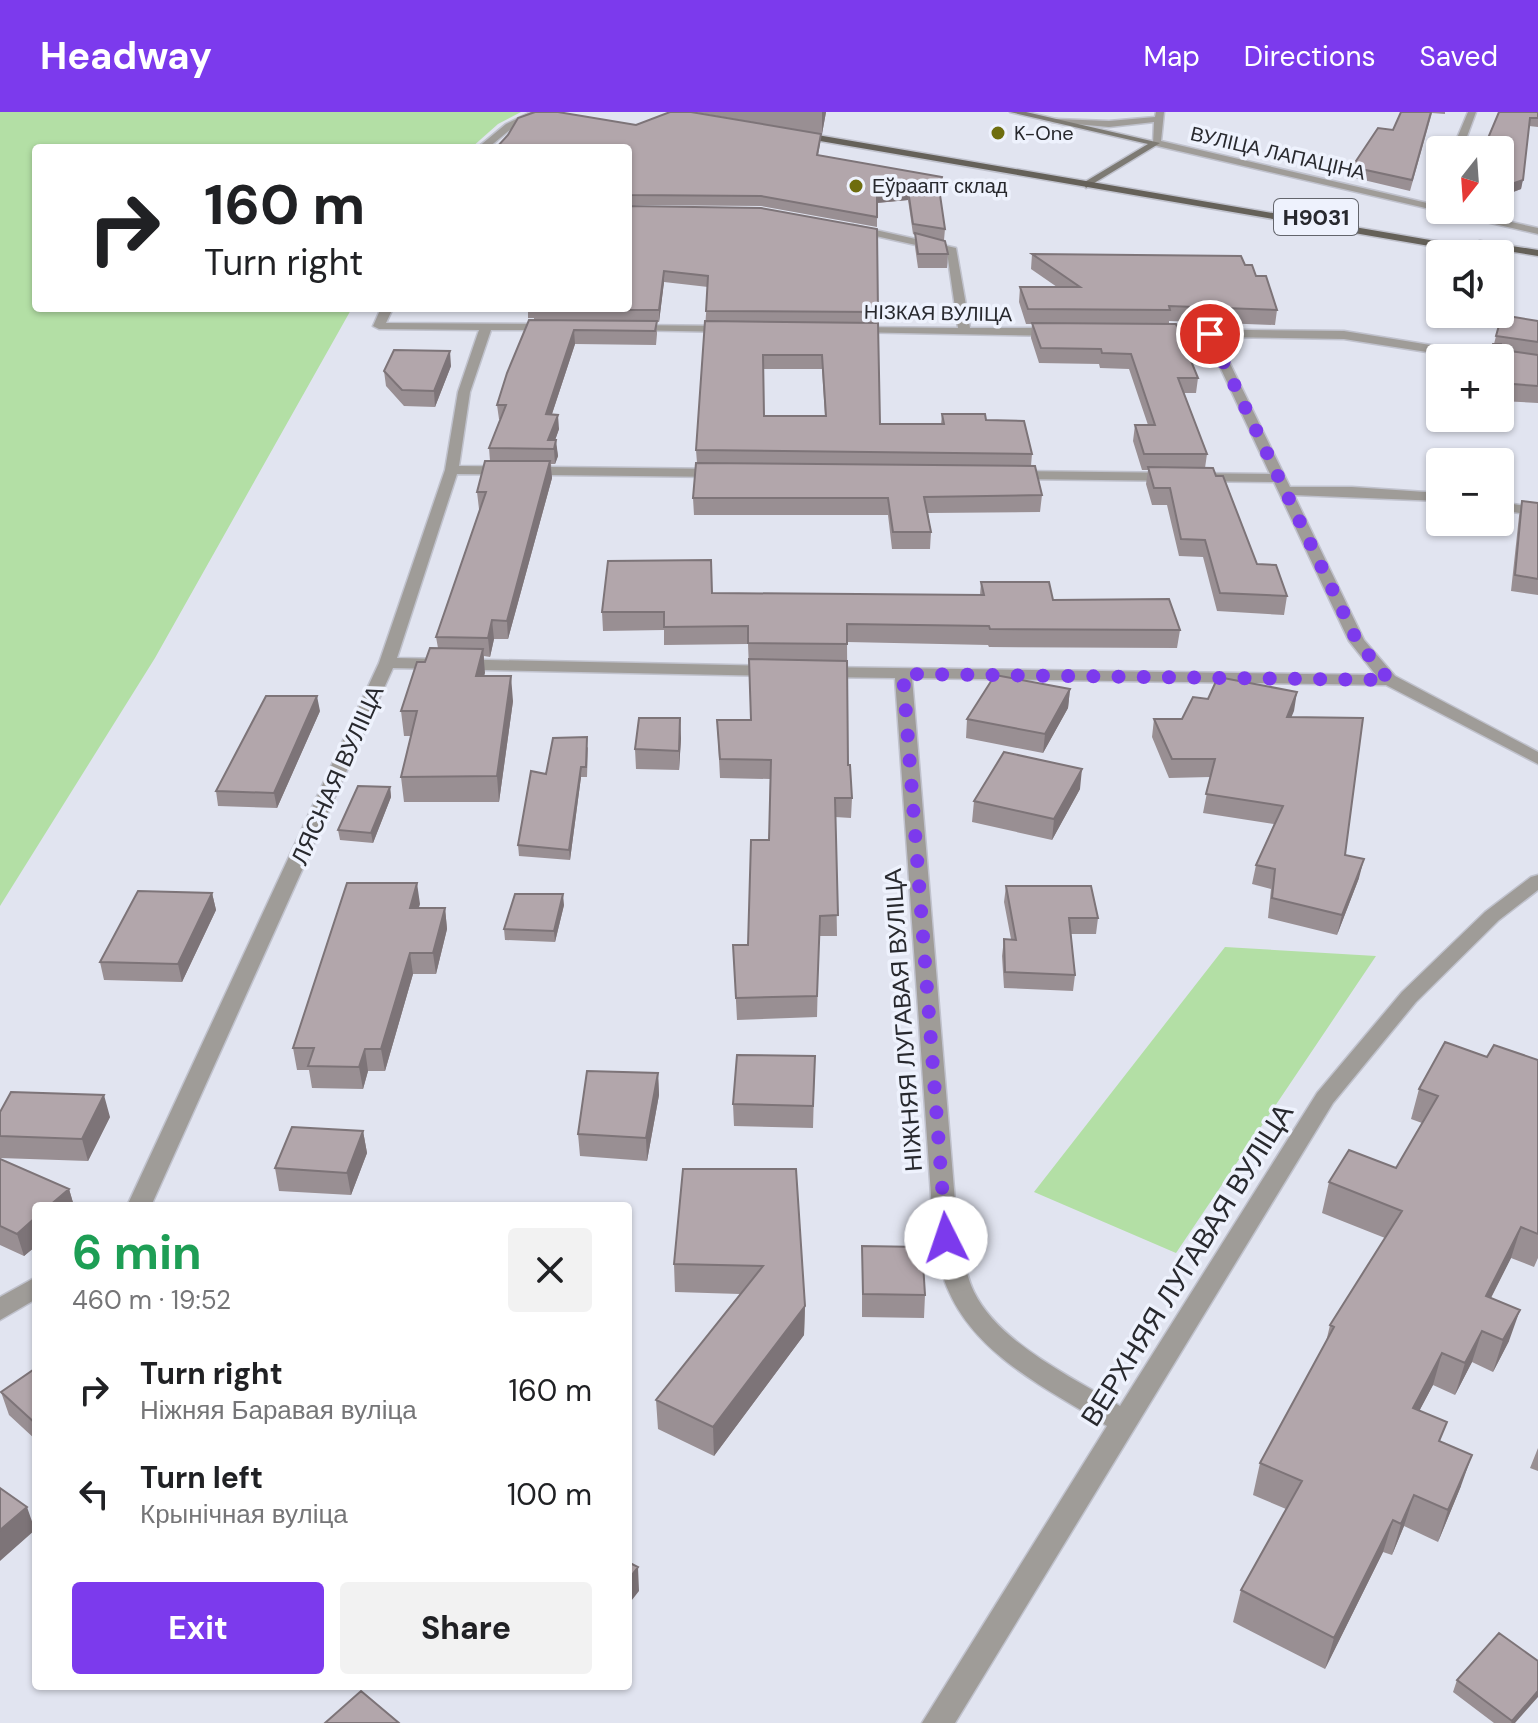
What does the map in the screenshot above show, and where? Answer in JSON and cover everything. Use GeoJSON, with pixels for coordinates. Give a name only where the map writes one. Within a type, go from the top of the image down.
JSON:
{"type":"FeatureCollection","features":[{"type":"Feature","properties":{"kind":"main road","name":"ВУЛІЦА ЛАПАЦІНА"},"geometry":{"type":"LineString","coordinates":[[1014,112],[1156,143]]}},
{"type":"Feature","properties":{"kind":"main road","name":"Н9031"},"geometry":{"type":"LineString","coordinates":[[783,132],[1538,253]]}},
{"type":"Feature","properties":{"kind":"main road"},"geometry":{"type":"LineString","coordinates":[[1090,182],[1156,143]]}},
{"type":"Feature","properties":{"kind":"main road","name":"Н9031"},"geometry":{"type":"LineString","coordinates":[[1090,182],[1426,242]]}},
{"type":"Feature","properties":{"kind":"main road"},"geometry":{"type":"LineString","coordinates":[[1514,257],[1538,261]]}},
{"type":"Feature","properties":{"kind":"street"},"geometry":{"type":"LineString","coordinates":[[487,144],[509,126],[538,112]]}},
{"type":"Feature","properties":{"kind":"street"},"geometry":{"type":"LineString","coordinates":[[1463,136],[1472,112]]}},
{"type":"Feature","properties":{"kind":"street"},"geometry":{"type":"LineString","coordinates":[[1056,122],[1109,124],[1160,115],[1156,143]]}},
{"type":"Feature","properties":{"kind":"street","name":"ВУЛІЦА ЛАПАЦІНА"},"geometry":{"type":"LineString","coordinates":[[1156,143],[1426,206]]}},
{"type":"Feature","properties":{"kind":"street","name":"ВУЛІЦА ЛАПАЦІНА"},"geometry":{"type":"LineString","coordinates":[[1506,224],[1538,231]]}},
{"type":"Feature","properties":{"kind":"street"},"geometry":{"type":"LineString","coordinates":[[841,226],[952,250],[965,332]]}},
{"type":"Feature","properties":{"kind":"street"},"geometry":{"type":"LineString","coordinates":[[385,312],[379,326],[560,327]]}},
{"type":"Feature","properties":{"kind":"street","name":"ЛЯСНАЯ ВУЛІЦА"},"geometry":{"type":"LineString","coordinates":[[141,1202],[387,663],[452,470],[464,392],[486,327]]}},
{"type":"Feature","properties":{"kind":"street"},"geometry":{"type":"LineString","coordinates":[[618,328],[742,329]]}},
{"type":"Feature","properties":{"kind":"street","name":"НІЗКАЯ ВУЛІЦА"},"geometry":{"type":"LineString","coordinates":[[838,330],[1073,333]]}},
{"type":"Feature","properties":{"kind":"street"},"geometry":{"type":"LineString","coordinates":[[1135,333],[1344,335],[1426,348]]}},
{"type":"Feature","properties":{"kind":"street"},"geometry":{"type":"LineString","coordinates":[[1210,334],[1357,641],[1389,680],[1538,759]]}},
{"type":"Feature","properties":{"kind":"street"},"geometry":{"type":"LineString","coordinates":[[452,470],[738,473]]}},
{"type":"Feature","properties":{"kind":"street"},"geometry":{"type":"LineString","coordinates":[[992,475],[1281,485],[1426,496]]}},
{"type":"Feature","properties":{"kind":"street"},"geometry":{"type":"LineString","coordinates":[[1514,508],[1538,512]]}},
{"type":"Feature","properties":{"kind":"street"},"geometry":{"type":"LineString","coordinates":[[387,663],[1389,680]]}},
{"type":"Feature","properties":{"kind":"street","name":"НІЖНЯЯ ЛУГАВАЯ ВУЛІЦА"},"geometry":{"type":"LineString","coordinates":[[903,674],[946,1238],[955,1276],[969,1307],[990,1332],[1021,1356],[1125,1423]]}},
{"type":"Feature","properties":{"kind":"street","name":"ВЕРХНЯЯ ЛУГАВАЯ ВУЛІЦА"},"geometry":{"type":"LineString","coordinates":[[938,1723],[1325,1098],[1409,997],[1492,916],[1538,881]]}},
{"type":"Feature","properties":{"kind":"street"},"geometry":{"type":"LineString","coordinates":[[0,1310],[32,1289]]}},
{"type":"Feature","properties":{"kind":"green space"},"geometry":{"type":"Polygon","coordinates":[[[0,112],[521,112],[498,124],[476,144],[32,144],[32,312],[350,312],[155,658],[0,906],[0,112]]]}},
{"type":"Feature","properties":{"kind":"green space"},"geometry":{"type":"Polygon","coordinates":[[[1225,947],[1376,956],[1176,1253],[1034,1192],[1225,947]]]}},
{"type":"Feature","properties":{"kind":"building"},"geometry":{"type":"Polygon","coordinates":[[[535,112],[558,112],[636,125],[670,112],[691,112],[821,134],[817,155],[942,177],[939,188],[945,229],[913,224],[908,190],[877,192],[877,217],[761,196],[632,195],[632,144],[500,144],[518,118],[535,112]]]}},
{"type":"Feature","properties":{"kind":"building"},"geometry":{"type":"Polygon","coordinates":[[[1401,112],[1431,112],[1412,180],[1352,167],[1378,128],[1393,130],[1401,112]]]}},
{"type":"Feature","properties":{"kind":"building"},"geometry":{"type":"Polygon","coordinates":[[[1499,112],[1538,112],[1538,118],[1530,118],[1523,180],[1514,183],[1514,136],[1489,136],[1499,112]]]}},
{"type":"Feature","properties":{"kind":"building"},"geometry":{"type":"Polygon","coordinates":[[[632,206],[761,208],[877,229],[878,312],[706,311],[708,276],[664,271],[659,310],[632,310],[632,206]]]}},
{"type":"Feature","properties":{"kind":"building"},"geometry":{"type":"Polygon","coordinates":[[[915,233],[945,241],[948,254],[918,254],[915,233]]]}},
{"type":"Feature","properties":{"kind":"building"},"geometry":{"type":"Polygon","coordinates":[[[1032,254],[1241,256],[1245,265],[1252,265],[1256,276],[1266,276],[1277,310],[1169,306],[1170,310],[1028,309],[1020,287],[1080,287],[1032,254]]]}},
{"type":"Feature","properties":{"kind":"building"},"geometry":{"type":"Polygon","coordinates":[[[1514,317],[1538,321],[1538,342],[1496,336],[1498,328],[1514,328],[1514,317]]]}},
{"type":"Feature","properties":{"kind":"building"},"geometry":{"type":"Polygon","coordinates":[[[529,320],[657,321],[655,331],[574,330],[546,414],[558,415],[548,440],[556,440],[554,449],[489,448],[506,405],[497,405],[507,373],[529,320]]]}},
{"type":"Feature","properties":{"kind":"building"},"geometry":{"type":"Polygon","coordinates":[[[705,321],[878,323],[880,424],[944,424],[942,414],[985,414],[986,420],[1024,421],[1032,454],[696,450],[705,321]],[[763,355],[764,416],[826,416],[822,355],[763,355]]]}},
{"type":"Feature","properties":{"kind":"building"},"geometry":{"type":"Polygon","coordinates":[[[1032,323],[1176,324],[1198,378],[1178,378],[1207,454],[1144,454],[1135,425],[1155,425],[1131,354],[1102,353],[1101,349],[1041,348],[1032,323]]]}},
{"type":"Feature","properties":{"kind":"building"},"geometry":{"type":"Polygon","coordinates":[[[394,350],[450,351],[434,391],[402,390],[384,371],[394,350]]]}},
{"type":"Feature","properties":{"kind":"building"},"geometry":{"type":"Polygon","coordinates":[[[1514,352],[1538,355],[1538,386],[1514,384],[1514,352]]]}},
{"type":"Feature","properties":{"kind":"building"},"geometry":{"type":"Polygon","coordinates":[[[485,461],[550,461],[507,621],[492,620],[488,638],[436,637],[486,492],[477,492],[485,461]]]}},
{"type":"Feature","properties":{"kind":"building"},"geometry":{"type":"Polygon","coordinates":[[[696,463],[1035,466],[1042,495],[924,497],[931,532],[893,532],[888,498],[693,498],[696,463]]]}},
{"type":"Feature","properties":{"kind":"building"},"geometry":{"type":"Polygon","coordinates":[[[1148,467],[1213,468],[1216,476],[1223,476],[1257,564],[1276,565],[1287,596],[1220,593],[1205,540],[1181,539],[1170,488],[1154,488],[1148,467]]]}},
{"type":"Feature","properties":{"kind":"building"},"geometry":{"type":"Polygon","coordinates":[[[1522,501],[1538,503],[1538,579],[1515,575],[1522,501]]]}},
{"type":"Feature","properties":{"kind":"building"},"geometry":{"type":"Polygon","coordinates":[[[711,560],[712,593],[984,595],[981,582],[1049,582],[1053,600],[1169,599],[1180,630],[990,629],[989,626],[847,624],[847,644],[748,643],[748,626],[664,627],[664,612],[602,612],[608,561],[711,560]]]}},
{"type":"Feature","properties":{"kind":"building"},"geometry":{"type":"Polygon","coordinates":[[[430,648],[483,649],[476,676],[511,676],[497,776],[401,777],[417,711],[401,711],[417,662],[425,662],[430,648]]]}},
{"type":"Feature","properties":{"kind":"building"},"geometry":{"type":"Polygon","coordinates":[[[749,659],[847,661],[848,765],[852,798],[835,798],[838,915],[820,916],[817,996],[736,998],[733,945],[748,945],[751,840],[769,840],[771,760],[720,759],[717,720],[751,720],[749,659]]]}},
{"type":"Feature","properties":{"kind":"building"},"geometry":{"type":"Polygon","coordinates":[[[995,675],[1070,689],[1045,734],[967,719],[995,675]]]}},
{"type":"Feature","properties":{"kind":"building"},"geometry":{"type":"Polygon","coordinates":[[[1218,677],[1297,692],[1287,717],[1363,718],[1345,855],[1364,859],[1342,915],[1272,898],[1275,869],[1256,865],[1283,806],[1206,794],[1215,759],[1172,759],[1154,719],[1182,719],[1193,697],[1208,699],[1218,677]]]}},
{"type":"Feature","properties":{"kind":"building"},"geometry":{"type":"Polygon","coordinates":[[[266,696],[317,696],[274,793],[216,791],[266,696]]]}},
{"type":"Feature","properties":{"kind":"building"},"geometry":{"type":"Polygon","coordinates":[[[639,718],[680,718],[679,751],[635,749],[639,718]]]}},
{"type":"Feature","properties":{"kind":"building"},"geometry":{"type":"Polygon","coordinates":[[[587,737],[586,767],[581,767],[569,850],[518,845],[531,771],[546,774],[553,738],[587,737]]]}},
{"type":"Feature","properties":{"kind":"building"},"geometry":{"type":"Polygon","coordinates":[[[1004,752],[1082,769],[1054,819],[974,801],[1004,752]]]}},
{"type":"Feature","properties":{"kind":"building"},"geometry":{"type":"Polygon","coordinates":[[[358,786],[390,787],[371,833],[338,830],[358,786]]]}},
{"type":"Feature","properties":{"kind":"building"},"geometry":{"type":"Polygon","coordinates":[[[347,883],[417,883],[410,908],[445,908],[433,953],[410,953],[381,1049],[365,1049],[359,1067],[308,1066],[314,1048],[293,1048],[347,883]]]}},
{"type":"Feature","properties":{"kind":"building"},"geometry":{"type":"Polygon","coordinates":[[[1006,886],[1091,886],[1098,918],[1069,918],[1075,975],[1005,972],[1004,939],[1016,940],[1006,886]]]}},
{"type":"Feature","properties":{"kind":"building"},"geometry":{"type":"Polygon","coordinates":[[[138,891],[212,893],[178,964],[100,962],[138,891]]]}},
{"type":"Feature","properties":{"kind":"building"},"geometry":{"type":"Polygon","coordinates":[[[515,894],[563,894],[554,931],[504,929],[515,894]]]}},
{"type":"Feature","properties":{"kind":"building"},"geometry":{"type":"Polygon","coordinates":[[[1445,1042],[1487,1057],[1494,1045],[1538,1060],[1538,1234],[1521,1227],[1486,1296],[1520,1310],[1503,1340],[1482,1331],[1465,1363],[1442,1353],[1413,1408],[1447,1422],[1439,1441],[1472,1455],[1448,1510],[1414,1495],[1401,1524],[1393,1520],[1334,1638],[1241,1590],[1302,1481],[1260,1463],[1334,1327],[1330,1325],[1402,1211],[1329,1182],[1349,1150],[1396,1168],[1438,1096],[1419,1089],[1445,1042]]]}},
{"type":"Feature","properties":{"kind":"building"},"geometry":{"type":"Polygon","coordinates":[[[737,1055],[815,1056],[813,1106],[733,1104],[737,1055]]]}},
{"type":"Feature","properties":{"kind":"building"},"geometry":{"type":"Polygon","coordinates":[[[587,1071],[658,1073],[646,1138],[578,1134],[587,1071]]]}},
{"type":"Feature","properties":{"kind":"building"},"geometry":{"type":"Polygon","coordinates":[[[11,1092],[104,1095],[82,1139],[0,1136],[0,1112],[11,1092]]]}},
{"type":"Feature","properties":{"kind":"building"},"geometry":{"type":"Polygon","coordinates":[[[292,1127],[363,1131],[347,1173],[275,1168],[292,1127]]]}},
{"type":"Feature","properties":{"kind":"building"},"geometry":{"type":"Polygon","coordinates":[[[0,1159],[69,1189],[54,1202],[32,1202],[32,1221],[17,1234],[0,1226],[0,1159]]]}},
{"type":"Feature","properties":{"kind":"building"},"geometry":{"type":"Polygon","coordinates":[[[683,1169],[796,1169],[805,1306],[713,1427],[656,1400],[763,1266],[674,1264],[683,1169]]]}},
{"type":"Feature","properties":{"kind":"building"},"geometry":{"type":"Polygon","coordinates":[[[862,1246],[922,1247],[925,1295],[863,1294],[862,1246]]]}},
{"type":"Feature","properties":{"kind":"building"},"geometry":{"type":"Polygon","coordinates":[[[32,1371],[32,1420],[1,1392],[32,1371]]]}},
{"type":"Feature","properties":{"kind":"building"},"geometry":{"type":"Polygon","coordinates":[[[0,1488],[27,1507],[0,1530],[0,1488]]]}},
{"type":"Feature","properties":{"kind":"building"},"geometry":{"type":"Polygon","coordinates":[[[1499,1633],[1538,1661],[1538,1691],[1512,1721],[1457,1680],[1499,1633]]]}},
{"type":"Feature","properties":{"kind":"building"},"geometry":{"type":"Polygon","coordinates":[[[361,1691],[399,1723],[325,1723],[361,1691]]]}},
{"type":"Feature","properties":{"kind":"place","name":"K-One"},"geometry":{"type":"Point","coordinates":[998,133]}},
{"type":"Feature","properties":{"kind":"place","name":"Еўраапт склад"},"geometry":{"type":"Point","coordinates":[856,186]}},
{"type":"Feature","properties":{"kind":"route"},"geometry":{"type":"LineString","coordinates":[[946,1238],[903,674],[1389,680],[1357,641],[1210,334]]}}]}
